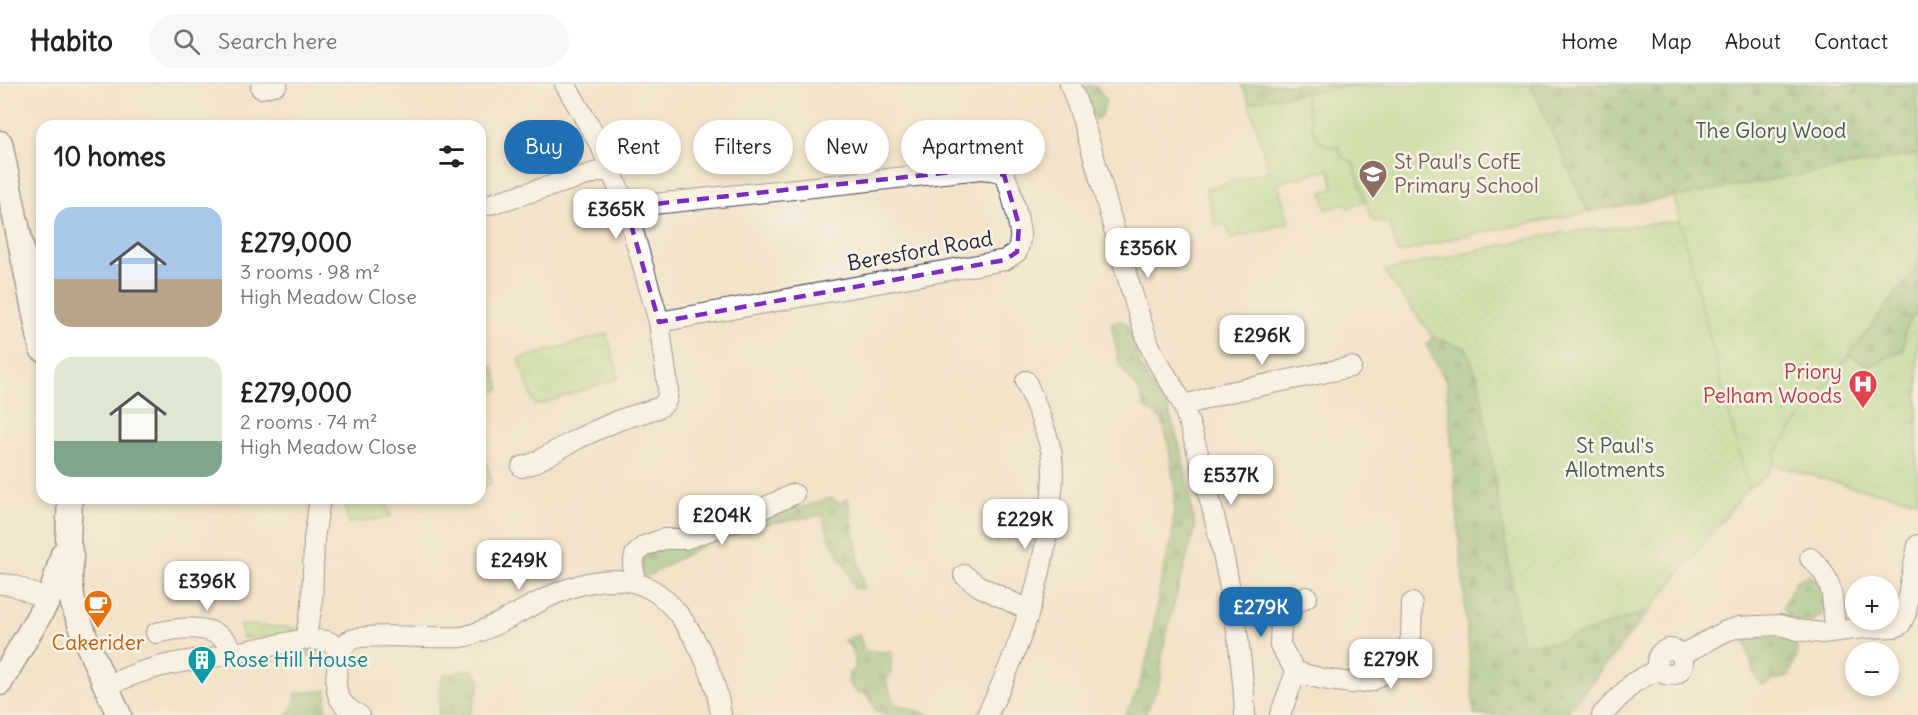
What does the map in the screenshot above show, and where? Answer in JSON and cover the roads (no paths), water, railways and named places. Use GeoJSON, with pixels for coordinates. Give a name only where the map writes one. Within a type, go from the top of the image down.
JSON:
{"type":"FeatureCollection","features":[{"type":"Feature","properties":{"kind":"main road"},"geometry":{"type":"LineString","coordinates":[[0,143],[36,320]]}},
{"type":"Feature","properties":{"kind":"main road"},"geometry":{"type":"LineString","coordinates":[[70,504],[68,541],[71,556],[70,576],[73,604],[90,650],[119,715]]}},
{"type":"Feature","properties":{"kind":"main road"},"geometry":{"type":"LineString","coordinates":[[0,683],[48,600],[68,541]]}},
{"type":"Feature","properties":{"kind":"main road"},"geometry":{"type":"LineString","coordinates":[[48,600],[68,614],[81,628]]}},
{"type":"Feature","properties":{"kind":"street"},"geometry":{"type":"LineString","coordinates":[[565,84],[596,137]]}},
{"type":"Feature","properties":{"kind":"street"},"geometry":{"type":"LineString","coordinates":[[1070,84],[1088,132],[1120,254],[1152,353],[1184,406],[1225,557],[1240,651],[1245,715]]}},
{"type":"Feature","properties":{"kind":"street","name":"Beresford Road"},"geometry":{"type":"LineString","coordinates":[[626,207],[981,169],[992,170],[1004,175],[1009,184],[1021,240],[1017,252],[1005,260],[658,322]]}},
{"type":"Feature","properties":{"kind":"street"},"geometry":{"type":"LineString","coordinates":[[486,205],[596,172]]}},
{"type":"Feature","properties":{"kind":"street"},"geometry":{"type":"LineString","coordinates":[[522,466],[534,463],[579,438],[619,420],[648,413],[664,405],[668,397],[658,322],[626,207],[612,174]]}},
{"type":"Feature","properties":{"kind":"street"},"geometry":{"type":"LineString","coordinates":[[1184,406],[1220,394],[1351,367]]}},
{"type":"Feature","properties":{"kind":"street"},"geometry":{"type":"LineString","coordinates":[[987,715],[1005,675],[1028,610],[1040,572],[1049,524],[1053,485],[1051,452],[1042,421],[1026,381]]}},
{"type":"Feature","properties":{"kind":"street"},"geometry":{"type":"LineString","coordinates":[[635,581],[633,567],[635,555],[644,546],[664,539],[685,539],[735,521],[794,494]]}},
{"type":"Feature","properties":{"kind":"street"},"geometry":{"type":"LineString","coordinates":[[304,639],[312,606],[314,540],[319,504]]}},
{"type":"Feature","properties":{"kind":"street"},"geometry":{"type":"LineString","coordinates":[[1602,715],[1634,684],[1658,669],[1657,660],[1664,650],[1673,649],[1682,655],[1726,631],[1739,627],[1780,625],[1822,633],[1900,625],[1906,613],[1918,545]]}},
{"type":"Feature","properties":{"kind":"street"},"geometry":{"type":"LineString","coordinates":[[1810,558],[1822,568],[1830,582],[1835,632]]}},
{"type":"Feature","properties":{"kind":"street"},"geometry":{"type":"LineString","coordinates":[[964,574],[979,586],[1028,610]]}},
{"type":"Feature","properties":{"kind":"street"},"geometry":{"type":"LineString","coordinates":[[359,715],[349,709],[339,698],[336,680],[339,658],[349,641],[354,638],[464,636],[491,627],[573,586],[598,580],[635,581],[663,596],[687,626],[710,672],[720,699],[721,715]]}},
{"type":"Feature","properties":{"kind":"street"},"geometry":{"type":"LineString","coordinates":[[0,584],[13,585],[48,600]]}},
{"type":"Feature","properties":{"kind":"street"},"geometry":{"type":"LineString","coordinates":[[1307,597],[1288,607],[1281,623],[1280,645],[1296,672],[1323,679],[1351,682],[1371,681],[1396,665],[1408,649],[1411,637],[1412,603]]}},
{"type":"Feature","properties":{"kind":"street"},"geometry":{"type":"LineString","coordinates":[[156,633],[186,628],[207,631],[226,641],[217,656]]}},
{"type":"Feature","properties":{"kind":"street"},"geometry":{"type":"LineString","coordinates":[[108,686],[158,666],[304,639],[327,641],[343,649]]}},
{"type":"Feature","properties":{"kind":"street"},"geometry":{"type":"LineString","coordinates":[[1280,715],[1296,672]]}},
{"type":"Feature","properties":{"kind":"place","name":"St Paul's CofE Primary School"},"geometry":{"type":"Point","coordinates":[1373,200]}},
{"type":"Feature","properties":{"kind":"place","name":"Priory Pelham Woods"},"geometry":{"type":"Point","coordinates":[1863,410]}},
{"type":"Feature","properties":{"kind":"place","name":"Cakerider"},"geometry":{"type":"Point","coordinates":[98,630]}},
{"type":"Feature","properties":{"kind":"place","name":"Rose Hill House"},"geometry":{"type":"Point","coordinates":[202,686]}},
{"type":"Feature","properties":{"kind":"park label","name":"The Glory Wood"},"geometry":{"type":"Point","coordinates":[1771,131]}},
{"type":"Feature","properties":{"kind":"park label","name":"St Paul's Allotments"},"geometry":{"type":"Point","coordinates":[1615,458]}}]}
